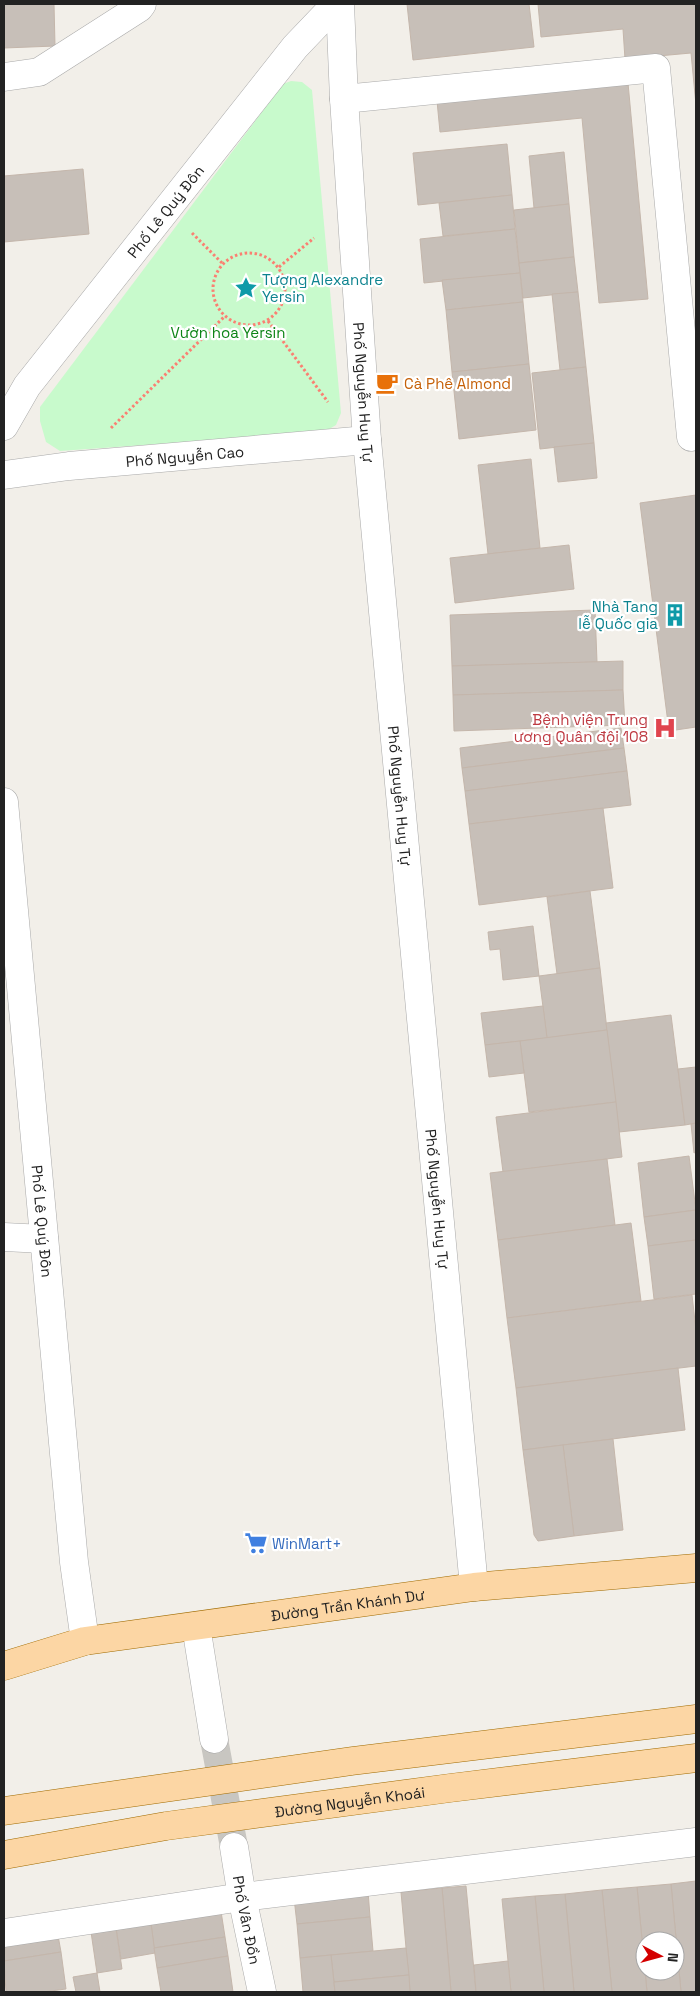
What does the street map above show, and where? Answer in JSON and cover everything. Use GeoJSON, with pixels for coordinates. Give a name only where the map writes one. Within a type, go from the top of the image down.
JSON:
{"type":"FeatureCollection","features":[{"type":"Feature","properties":{"kind":"main road","name":"Đường Trần Khánh Dư"},"geometry":{"type":"LineString","coordinates":[[4,1666],[85,1641],[474,1587],[696,1568]]}},
{"type":"Feature","properties":{"kind":"main road"},"geometry":{"type":"LineString","coordinates":[[4,1811],[352,1761],[696,1719]]}},
{"type":"Feature","properties":{"kind":"main road","name":"Đường Nguyễn Khoái"},"geometry":{"type":"LineString","coordinates":[[4,1855],[166,1826],[450,1788],[696,1758]]}},
{"type":"Feature","properties":{"kind":"street"},"geometry":{"type":"LineString","coordinates":[[4,77],[39,72],[139,8],[142,4]]}},
{"type":"Feature","properties":{"kind":"street","name":"Phố Lê Quý Đôn"},"geometry":{"type":"LineString","coordinates":[[4,426],[27,386],[295,47],[336,4]]}},
{"type":"Feature","properties":{"kind":"street","name":"Phố Nguyễn Huy Tự"},"geometry":{"type":"LineString","coordinates":[[340,4],[344,99],[367,440],[474,1587]]}},
{"type":"Feature","properties":{"kind":"street"},"geometry":{"type":"LineString","coordinates":[[344,99],[656,68],[691,437]]}},
{"type":"Feature","properties":{"kind":"street","name":"Phố Nguyễn Cao"},"geometry":{"type":"LineString","coordinates":[[4,475],[69,466],[367,440]]}},
{"type":"Feature","properties":{"kind":"street","name":"Phố Lê Quý Đôn"},"geometry":{"type":"LineString","coordinates":[[4,802],[11,950],[44,1240],[74,1562],[85,1641]]}},
{"type":"Feature","properties":{"kind":"street"},"geometry":{"type":"LineString","coordinates":[[4,1237],[44,1240]]}},
{"type":"Feature","properties":{"kind":"street"},"geometry":{"type":"LineString","coordinates":[[196,1626],[214,1739]]}},
{"type":"Feature","properties":{"kind":"street"},"geometry":{"type":"LineString","coordinates":[[4,1933],[242,1897],[696,1842]]}},
{"type":"Feature","properties":{"kind":"street","name":"Phố Vân Đồn"},"geometry":{"type":"LineString","coordinates":[[234,1847],[242,1897],[262,1992]]}},
{"type":"Feature","properties":{"kind":"path"},"geometry":{"type":"LineString","coordinates":[[190,232],[223,264]]}},
{"type":"Feature","properties":{"kind":"path"},"geometry":{"type":"LineString","coordinates":[[278,267],[314,238]]}},
{"type":"Feature","properties":{"kind":"path"},"geometry":{"type":"LineString","coordinates":[[251,253],[269,258],[278,267],[284,278],[286,290],[284,303],[277,314],[268,321],[246,326],[234,323],[224,316],[217,307],[214,296],[216,274],[223,264],[233,256],[251,253]]}},
{"type":"Feature","properties":{"kind":"path"},"geometry":{"type":"LineString","coordinates":[[110,428],[224,316]]}},
{"type":"Feature","properties":{"kind":"path"},"geometry":{"type":"LineString","coordinates":[[268,321],[328,402]]}},
{"type":"Feature","properties":{"kind":"green space","name":"Vườn hoa Yersin"},"geometry":{"type":"Polygon","coordinates":[[[291,81],[302,82],[312,90],[341,413],[336,425],[324,432],[60,451],[46,442],[40,421],[40,407],[283,84],[291,81]]]}},
{"type":"Feature","properties":{"kind":"building"},"geometry":{"type":"Polygon","coordinates":[[[4,4],[54,4],[55,46],[4,48],[4,4]]]}},
{"type":"Feature","properties":{"kind":"building"},"geometry":{"type":"Polygon","coordinates":[[[407,4],[529,4],[534,47],[413,60],[407,4]]]}},
{"type":"Feature","properties":{"kind":"building"},"geometry":{"type":"Polygon","coordinates":[[[538,4],[696,4],[696,105],[691,53],[625,59],[623,29],[541,37],[538,4]]]}},
{"type":"Feature","properties":{"kind":"building"},"geometry":{"type":"Polygon","coordinates":[[[628,83],[648,299],[599,303],[582,118],[440,132],[437,101],[628,83]]]}},
{"type":"Feature","properties":{"kind":"building"},"geometry":{"type":"Polygon","coordinates":[[[507,144],[512,195],[418,205],[413,153],[507,144]]]}},
{"type":"Feature","properties":{"kind":"building"},"geometry":{"type":"Polygon","coordinates":[[[564,152],[569,204],[534,208],[529,156],[564,152]]]}},
{"type":"Feature","properties":{"kind":"building"},"geometry":{"type":"Polygon","coordinates":[[[83,169],[89,234],[4,242],[4,176],[83,169]]]}},
{"type":"Feature","properties":{"kind":"building"},"geometry":{"type":"Polygon","coordinates":[[[512,195],[515,229],[443,236],[439,203],[512,195]]]}},
{"type":"Feature","properties":{"kind":"building"},"geometry":{"type":"Polygon","coordinates":[[[569,204],[574,257],[519,263],[514,210],[569,204]]]}},
{"type":"Feature","properties":{"kind":"building"},"geometry":{"type":"Polygon","coordinates":[[[515,229],[520,273],[424,283],[420,239],[515,229]]]}},
{"type":"Feature","properties":{"kind":"building"},"geometry":{"type":"Polygon","coordinates":[[[574,257],[578,292],[523,298],[519,263],[574,257]]]}},
{"type":"Feature","properties":{"kind":"building"},"geometry":{"type":"Polygon","coordinates":[[[520,273],[523,302],[446,310],[442,280],[520,273]]]}},
{"type":"Feature","properties":{"kind":"building"},"geometry":{"type":"Polygon","coordinates":[[[578,292],[586,367],[560,370],[552,294],[578,292]]]}},
{"type":"Feature","properties":{"kind":"building"},"geometry":{"type":"Polygon","coordinates":[[[523,302],[529,364],[452,372],[446,310],[523,302]]]}},
{"type":"Feature","properties":{"kind":"building"},"geometry":{"type":"Polygon","coordinates":[[[529,364],[536,430],[459,439],[452,372],[529,364]]]}},
{"type":"Feature","properties":{"kind":"building"},"geometry":{"type":"Polygon","coordinates":[[[586,367],[594,443],[540,449],[532,373],[586,367]]]}},
{"type":"Feature","properties":{"kind":"building"},"geometry":{"type":"Polygon","coordinates":[[[594,443],[597,478],[558,482],[554,447],[594,443]]]}},
{"type":"Feature","properties":{"kind":"building"},"geometry":{"type":"Polygon","coordinates":[[[531,459],[540,548],[488,554],[478,465],[531,459]]]}},
{"type":"Feature","properties":{"kind":"building","name":"Nhà Tang lễ Quốc gia"},"geometry":{"type":"Polygon","coordinates":[[[696,495],[696,727],[669,731],[640,503],[696,495]]]}},
{"type":"Feature","properties":{"kind":"building"},"geometry":{"type":"Polygon","coordinates":[[[569,545],[574,589],[455,603],[450,558],[569,545]]]}},
{"type":"Feature","properties":{"kind":"building"},"geometry":{"type":"Polygon","coordinates":[[[595,610],[597,662],[452,666],[450,615],[595,610]]]}},
{"type":"Feature","properties":{"kind":"building"},"geometry":{"type":"Polygon","coordinates":[[[623,661],[623,690],[453,695],[452,666],[623,661]]]}},
{"type":"Feature","properties":{"kind":"building"},"geometry":{"type":"Polygon","coordinates":[[[623,690],[625,725],[454,731],[453,695],[623,690]]]}},
{"type":"Feature","properties":{"kind":"building"},"geometry":{"type":"Polygon","coordinates":[[[621,728],[624,748],[462,768],[460,748],[621,728]]]}},
{"type":"Feature","properties":{"kind":"building"},"geometry":{"type":"Polygon","coordinates":[[[624,748],[627,771],[465,791],[462,768],[624,748]]]}},
{"type":"Feature","properties":{"kind":"building"},"geometry":{"type":"Polygon","coordinates":[[[627,771],[631,805],[469,824],[465,791],[627,771]]]}},
{"type":"Feature","properties":{"kind":"building"},"geometry":{"type":"Polygon","coordinates":[[[603,808],[613,888],[479,905],[469,824],[603,808]]]}},
{"type":"Feature","properties":{"kind":"building"},"geometry":{"type":"Polygon","coordinates":[[[590,891],[600,968],[557,974],[547,897],[590,891]]]}},
{"type":"Feature","properties":{"kind":"building"},"geometry":{"type":"Polygon","coordinates":[[[533,926],[539,976],[503,980],[500,949],[490,950],[488,932],[533,926]]]}},
{"type":"Feature","properties":{"kind":"building"},"geometry":{"type":"Polygon","coordinates":[[[600,968],[607,1030],[547,1038],[539,976],[600,968]]]}},
{"type":"Feature","properties":{"kind":"building"},"geometry":{"type":"Polygon","coordinates":[[[543,1006],[547,1038],[485,1045],[481,1013],[543,1006]]]}},
{"type":"Feature","properties":{"kind":"building"},"geometry":{"type":"Polygon","coordinates":[[[671,1015],[685,1125],[619,1132],[606,1023],[671,1015]]]}},
{"type":"Feature","properties":{"kind":"building"},"geometry":{"type":"Polygon","coordinates":[[[607,1030],[616,1102],[529,1112],[520,1041],[607,1030]]]}},
{"type":"Feature","properties":{"kind":"building"},"geometry":{"type":"Polygon","coordinates":[[[520,1041],[524,1073],[489,1077],[485,1045],[520,1041]]]}},
{"type":"Feature","properties":{"kind":"building"},"geometry":{"type":"Polygon","coordinates":[[[696,1067],[696,1123],[685,1125],[678,1069],[696,1067]]]}},
{"type":"Feature","properties":{"kind":"building"},"geometry":{"type":"Polygon","coordinates":[[[616,1102],[622,1157],[503,1172],[496,1117],[616,1102]]]}},
{"type":"Feature","properties":{"kind":"building"},"geometry":{"type":"Polygon","coordinates":[[[696,1123],[696,1152],[694,1153],[691,1124],[696,1123]]]}},
{"type":"Feature","properties":{"kind":"building"},"geometry":{"type":"Polygon","coordinates":[[[689,1156],[696,1210],[644,1217],[638,1163],[689,1156]]]}},
{"type":"Feature","properties":{"kind":"building"},"geometry":{"type":"Polygon","coordinates":[[[607,1159],[615,1225],[498,1240],[490,1173],[607,1159]]]}},
{"type":"Feature","properties":{"kind":"building"},"geometry":{"type":"Polygon","coordinates":[[[696,1210],[696,1240],[648,1246],[644,1217],[696,1210]]]}},
{"type":"Feature","properties":{"kind":"building"},"geometry":{"type":"Polygon","coordinates":[[[631,1223],[641,1301],[507,1318],[498,1240],[631,1223]]]}},
{"type":"Feature","properties":{"kind":"building"},"geometry":{"type":"Polygon","coordinates":[[[696,1240],[696,1294],[654,1299],[648,1246],[696,1240]]]}},
{"type":"Feature","properties":{"kind":"building"},"geometry":{"type":"Polygon","coordinates":[[[692,1295],[696,1330],[696,1366],[516,1388],[507,1318],[692,1295]]]}},
{"type":"Feature","properties":{"kind":"building"},"geometry":{"type":"Polygon","coordinates":[[[678,1368],[685,1430],[523,1450],[516,1388],[678,1368]]]}},
{"type":"Feature","properties":{"kind":"building"},"geometry":{"type":"Polygon","coordinates":[[[613,1439],[623,1530],[574,1536],[563,1445],[613,1439]]]}},
{"type":"Feature","properties":{"kind":"building"},"geometry":{"type":"Polygon","coordinates":[[[563,1445],[574,1536],[538,1541],[534,1535],[523,1450],[563,1445]]]}},
{"type":"Feature","properties":{"kind":"building"},"geometry":{"type":"Polygon","coordinates":[[[696,1881],[696,1992],[681,1992],[680,1981],[685,1981],[685,1931],[675,1931],[671,1884],[696,1881]]]}},
{"type":"Feature","properties":{"kind":"building"},"geometry":{"type":"Polygon","coordinates":[[[671,1884],[675,1931],[641,1931],[637,1887],[671,1884]]]}},
{"type":"Feature","properties":{"kind":"building"},"geometry":{"type":"Polygon","coordinates":[[[466,1886],[476,1992],[451,1992],[442,1888],[466,1886]]]}},
{"type":"Feature","properties":{"kind":"building"},"geometry":{"type":"Polygon","coordinates":[[[637,1887],[641,1931],[635,1931],[635,1981],[646,1981],[647,1992],[612,1992],[602,1890],[637,1887]]]}},
{"type":"Feature","properties":{"kind":"building"},"geometry":{"type":"Polygon","coordinates":[[[442,1888],[451,1992],[410,1992],[401,1892],[442,1888]]]}},
{"type":"Feature","properties":{"kind":"building"},"geometry":{"type":"Polygon","coordinates":[[[602,1890],[612,1992],[574,1992],[565,1894],[602,1890]]]}},
{"type":"Feature","properties":{"kind":"building"},"geometry":{"type":"Polygon","coordinates":[[[368,1891],[370,1917],[297,1924],[294,1898],[368,1891]]]}},
{"type":"Feature","properties":{"kind":"building"},"geometry":{"type":"Polygon","coordinates":[[[565,1894],[574,1992],[544,1992],[535,1896],[565,1894]]]}},
{"type":"Feature","properties":{"kind":"building"},"geometry":{"type":"Polygon","coordinates":[[[535,1896],[544,1992],[511,1992],[502,1899],[535,1896]]]}},
{"type":"Feature","properties":{"kind":"building"},"geometry":{"type":"Polygon","coordinates":[[[220,1905],[225,1937],[154,1948],[150,1916],[220,1905]]]}},
{"type":"Feature","properties":{"kind":"building"},"geometry":{"type":"Polygon","coordinates":[[[150,1916],[155,1953],[121,1959],[115,1922],[150,1916]]]}},
{"type":"Feature","properties":{"kind":"building"},"geometry":{"type":"Polygon","coordinates":[[[370,1917],[373,1951],[300,1958],[297,1924],[370,1917]]]}},
{"type":"Feature","properties":{"kind":"building"},"geometry":{"type":"Polygon","coordinates":[[[115,1922],[122,1969],[97,1973],[90,1925],[115,1922]]]}},
{"type":"Feature","properties":{"kind":"building"},"geometry":{"type":"Polygon","coordinates":[[[57,1930],[61,1952],[4,1961],[4,1939],[57,1930]]]}},
{"type":"Feature","properties":{"kind":"building"},"geometry":{"type":"Polygon","coordinates":[[[225,1937],[228,1956],[157,1968],[154,1948],[225,1937]]]}},
{"type":"Feature","properties":{"kind":"building"},"geometry":{"type":"Polygon","coordinates":[[[406,1948],[409,1975],[334,1982],[331,1955],[406,1948]]]}},
{"type":"Feature","properties":{"kind":"building"},"geometry":{"type":"Polygon","coordinates":[[[61,1952],[66,1989],[43,1992],[6,1992],[4,1961],[61,1952]]]}},
{"type":"Feature","properties":{"kind":"building"},"geometry":{"type":"Polygon","coordinates":[[[331,1955],[335,1992],[303,1992],[300,1958],[331,1955]]]}},
{"type":"Feature","properties":{"kind":"building"},"geometry":{"type":"Polygon","coordinates":[[[228,1956],[233,1992],[161,1992],[157,1968],[228,1956]]]}},
{"type":"Feature","properties":{"kind":"building"},"geometry":{"type":"Polygon","coordinates":[[[508,1961],[511,1992],[476,1992],[474,1965],[508,1961]]]}},
{"type":"Feature","properties":{"kind":"building"},"geometry":{"type":"Polygon","coordinates":[[[97,1973],[100,1992],[76,1992],[73,1977],[97,1973]]]}},
{"type":"Feature","properties":{"kind":"building"},"geometry":{"type":"Polygon","coordinates":[[[409,1975],[410,1992],[335,1992],[334,1982],[409,1975]]]}},
{"type":"Feature","properties":{"kind":"building"},"geometry":{"type":"Polygon","coordinates":[[[646,1981],[680,1981],[681,1992],[647,1992],[646,1981]]]}},
{"type":"Feature","properties":{"kind":"tunnel"},"geometry":{"type":"LineString","coordinates":[[214,1739],[234,1847]]}},
{"type":"Feature","properties":{"kind":"place","name":"Tượng Alexandre Yersin"},"geometry":{"type":"Point","coordinates":[246,288]}},
{"type":"Feature","properties":{"kind":"place","name":"Cà Phê Almond"},"geometry":{"type":"Point","coordinates":[387,383]}},
{"type":"Feature","properties":{"kind":"place","name":"Nhà Tang lễ Quốc gia"},"geometry":{"type":"Point","coordinates":[675,615]}},
{"type":"Feature","properties":{"kind":"place","name":"Bệnh viện Trung ương Quân đội 108"},"geometry":{"type":"Point","coordinates":[665,728]}},
{"type":"Feature","properties":{"kind":"place","name":"WinMart+"},"geometry":{"type":"Point","coordinates":[256,1543]}}]}
